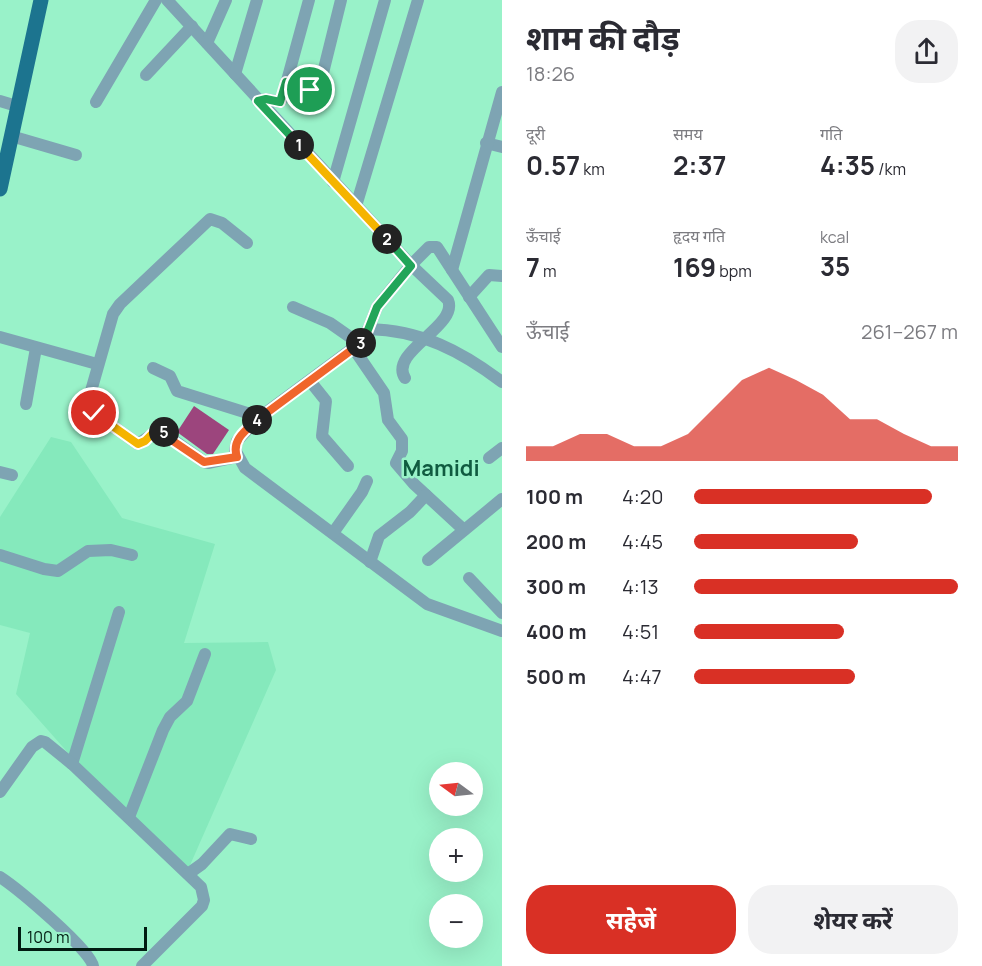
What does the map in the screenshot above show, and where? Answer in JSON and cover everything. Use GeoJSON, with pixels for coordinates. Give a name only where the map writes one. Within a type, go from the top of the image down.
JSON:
{"type":"FeatureCollection","features":[{"type":"Feature","properties":{"kind":"main road"},"geometry":{"type":"LineString","coordinates":[[0,149],[5,102],[32,0]]}},
{"type":"Feature","properties":{"kind":"main road"},"geometry":{"type":"LineString","coordinates":[[0,189],[41,0]]}},
{"type":"Feature","properties":{"kind":"street"},"geometry":{"type":"LineString","coordinates":[[96,102],[156,0]]}},
{"type":"Feature","properties":{"kind":"street"},"geometry":{"type":"LineString","coordinates":[[167,0],[411,266],[448,300],[450,307],[446,318],[425,337],[402,366],[401,373],[405,378]]}},
{"type":"Feature","properties":{"kind":"street"},"geometry":{"type":"LineString","coordinates":[[207,43],[226,0]]}},
{"type":"Feature","properties":{"kind":"street"},"geometry":{"type":"LineString","coordinates":[[235,74],[257,0]]}},
{"type":"Feature","properties":{"kind":"street"},"geometry":{"type":"LineString","coordinates":[[258,101],[266,99],[280,102],[309,0]]}},
{"type":"Feature","properties":{"kind":"street"},"geometry":{"type":"LineString","coordinates":[[286,82],[314,91],[320,86],[341,0]]}},
{"type":"Feature","properties":{"kind":"street"},"geometry":{"type":"LineString","coordinates":[[333,182],[385,0]]}},
{"type":"Feature","properties":{"kind":"street"},"geometry":{"type":"LineString","coordinates":[[356,206],[418,0]]}},
{"type":"Feature","properties":{"kind":"street"},"geometry":{"type":"LineString","coordinates":[[146,75],[192,26]]}},
{"type":"Feature","properties":{"kind":"street"},"geometry":{"type":"LineString","coordinates":[[452,270],[502,92]]}},
{"type":"Feature","properties":{"kind":"street"},"geometry":{"type":"LineString","coordinates":[[11,136],[76,155]]}},
{"type":"Feature","properties":{"kind":"street"},"geometry":{"type":"LineString","coordinates":[[486,143],[502,147]]}},
{"type":"Feature","properties":{"kind":"street"},"geometry":{"type":"LineString","coordinates":[[237,457],[204,462],[159,430],[141,443],[135,442],[90,408],[89,398],[109,322],[120,304],[206,221],[213,219],[222,223],[247,243]]}},
{"type":"Feature","properties":{"kind":"street"},"geometry":{"type":"LineString","coordinates":[[502,346],[435,246],[429,247],[377,307],[364,340],[260,417],[237,441],[235,450],[245,468],[427,604],[502,631]]}},
{"type":"Feature","properties":{"kind":"street"},"geometry":{"type":"LineString","coordinates":[[469,297],[489,275],[502,276]]}},
{"type":"Feature","properties":{"kind":"street"},"geometry":{"type":"LineString","coordinates":[[293,307],[324,321],[357,347],[384,393],[388,420],[402,439],[402,451],[396,463],[464,530]]}},
{"type":"Feature","properties":{"kind":"street"},"geometry":{"type":"LineString","coordinates":[[368,329],[408,333],[442,343],[480,365],[502,382]]}},
{"type":"Feature","properties":{"kind":"street"},"geometry":{"type":"LineString","coordinates":[[0,338],[97,364]]}},
{"type":"Feature","properties":{"kind":"street"},"geometry":{"type":"LineString","coordinates":[[26,404],[36,348]]}},
{"type":"Feature","properties":{"kind":"street"},"geometry":{"type":"LineString","coordinates":[[153,368],[170,376],[177,391],[260,417]]}},
{"type":"Feature","properties":{"kind":"street"},"geometry":{"type":"LineString","coordinates":[[310,381],[326,401],[322,436],[348,466]]}},
{"type":"Feature","properties":{"kind":"street"},"geometry":{"type":"LineString","coordinates":[[489,458],[502,448]]}},
{"type":"Feature","properties":{"kind":"street"},"geometry":{"type":"LineString","coordinates":[[333,533],[362,492],[367,481]]}},
{"type":"Feature","properties":{"kind":"street"},"geometry":{"type":"LineString","coordinates":[[370,562],[379,536],[410,512],[426,495]]}},
{"type":"Feature","properties":{"kind":"street"},"geometry":{"type":"LineString","coordinates":[[428,560],[502,498]]}},
{"type":"Feature","properties":{"kind":"street"},"geometry":{"type":"LineString","coordinates":[[0,555],[58,571],[88,551],[111,550],[132,555]]}},
{"type":"Feature","properties":{"kind":"street"},"geometry":{"type":"LineString","coordinates":[[469,578],[502,613]]}},
{"type":"Feature","properties":{"kind":"street"},"geometry":{"type":"LineString","coordinates":[[72,764],[119,612]]}},
{"type":"Feature","properties":{"kind":"street"},"geometry":{"type":"LineString","coordinates":[[129,817],[163,730],[170,717],[187,701],[205,654]]}},
{"type":"Feature","properties":{"kind":"street"},"geometry":{"type":"LineString","coordinates":[[0,792],[36,742],[50,744],[201,887],[204,900],[202,906],[142,966]]}},
{"type":"Feature","properties":{"kind":"street"},"geometry":{"type":"LineString","coordinates":[[188,874],[202,864],[230,834],[251,839]]}},
{"type":"Feature","properties":{"kind":"street"},"geometry":{"type":"LineString","coordinates":[[0,877],[22,892],[84,950],[93,962],[93,966]]}},
{"type":"Feature","properties":{"kind":"shaded area"},"geometry":{"type":"Polygon","coordinates":[[[51,437],[71,442],[122,518],[215,544],[184,643],[268,642],[276,670],[187,872],[70,755],[16,694],[30,633],[0,625],[0,517],[51,437]]]}},
{"type":"Feature","properties":{"kind":"building"},"geometry":{"type":"Polygon","coordinates":[[[194,406],[229,430],[213,454],[207,454],[177,432],[194,406]]]}},
{"type":"Feature","properties":{"kind":"district","name":"Mamidi"},"geometry":{"type":"Point","coordinates":[441,468]}},
{"type":"Feature","properties":{"kind":"route"},"geometry":{"type":"LineString","coordinates":[[94,413],[138,444],[159,430],[204,462],[237,457],[235,445],[237,441],[256,420],[364,340],[377,307],[411,266],[258,101],[266,99],[280,102],[286,82],[310,90]]}}]}
